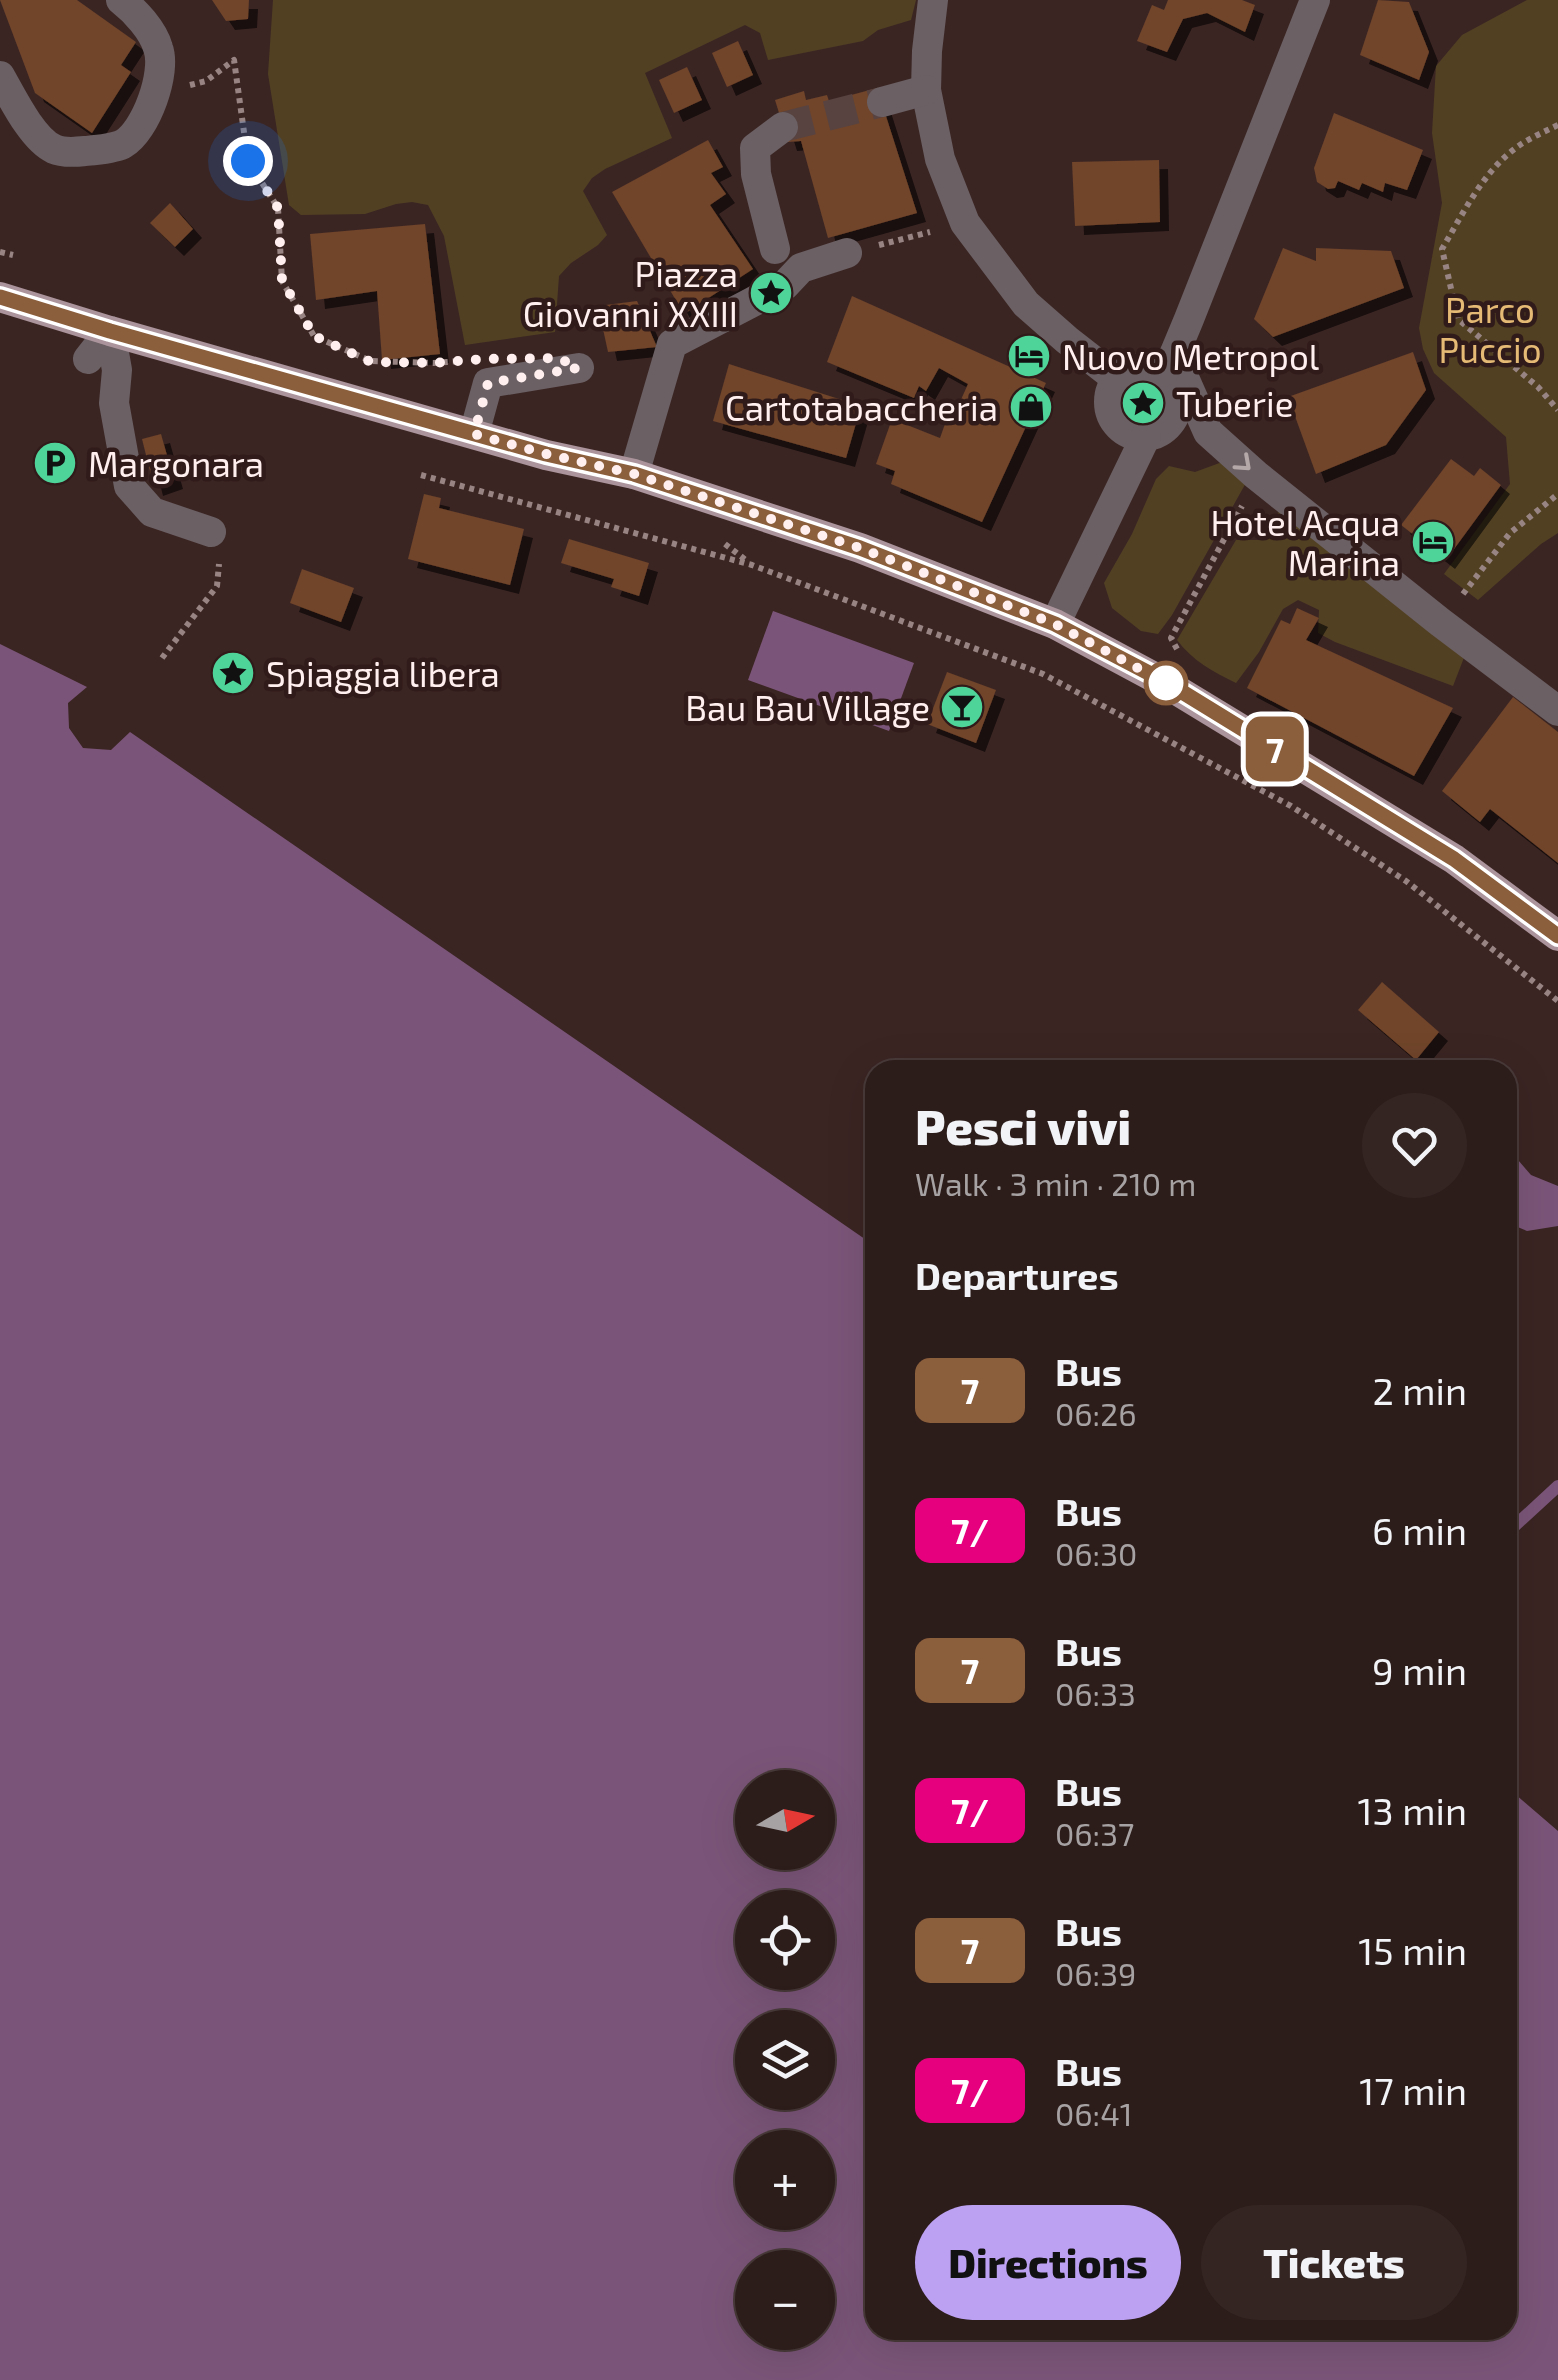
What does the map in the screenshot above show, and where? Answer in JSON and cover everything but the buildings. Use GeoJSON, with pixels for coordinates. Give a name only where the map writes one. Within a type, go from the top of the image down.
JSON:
{"type":"FeatureCollection","features":[{"type":"Feature","properties":{"kind":"main road"},"geometry":{"type":"LineString","coordinates":[[0,297],[474,434],[634,474],[860,548],[1055,624],[1166,682],[1454,859],[1558,936]]}},
{"type":"Feature","properties":{"kind":"street"},"geometry":{"type":"LineString","coordinates":[[0,76],[30,126],[55,150],[96,150],[122,144],[138,132],[160,74],[158,48],[136,12],[120,0]]}},
{"type":"Feature","properties":{"kind":"street"},"geometry":{"type":"LineString","coordinates":[[933,0],[926,90],[940,159],[965,222],[1026,304],[1117,379]]}},
{"type":"Feature","properties":{"kind":"street"},"geometry":{"type":"LineString","coordinates":[[1168,364],[1124,373],[1112,387],[1112,417],[1126,432],[1154,434],[1168,426],[1177,410],[1177,394],[1169,379],[1168,364],[1316,0]]}},
{"type":"Feature","properties":{"kind":"street"},"geometry":{"type":"LineString","coordinates":[[882,102],[926,90]]}},
{"type":"Feature","properties":{"kind":"street"},"geometry":{"type":"LineString","coordinates":[[776,248],[756,174],[755,148],[783,127]]}},
{"type":"Feature","properties":{"kind":"street"},"geometry":{"type":"LineString","coordinates":[[634,474],[672,344],[786,285],[801,268],[856,251]]}},
{"type":"Feature","properties":{"kind":"street"},"geometry":{"type":"LineString","coordinates":[[88,359],[110,331]]}},
{"type":"Feature","properties":{"kind":"street"},"geometry":{"type":"LineString","coordinates":[[110,331],[117,370],[114,403],[129,486],[152,512],[211,532]]}},
{"type":"Feature","properties":{"kind":"street"},"geometry":{"type":"LineString","coordinates":[[1168,364],[1208,432],[1256,475],[1558,711]]}},
{"type":"Feature","properties":{"kind":"street"},"geometry":{"type":"LineString","coordinates":[[474,434],[488,383],[578,368]]}},
{"type":"Feature","properties":{"kind":"street"},"geometry":{"type":"LineString","coordinates":[[1055,624],[1146,436]]}},
{"type":"Feature","properties":{"kind":"path"},"geometry":{"type":"LineString","coordinates":[[187,86],[206,81],[234,60],[248,161],[278,208],[282,280],[314,336],[371,362],[467,361]]}},
{"type":"Feature","properties":{"kind":"path"},"geometry":{"type":"LineString","coordinates":[[1558,125],[1520,144],[1493,170],[1442,249],[1458,319],[1538,387],[1558,410]]}},
{"type":"Feature","properties":{"kind":"path"},"geometry":{"type":"LineString","coordinates":[[856,251],[965,222]]}},
{"type":"Feature","properties":{"kind":"path"},"geometry":{"type":"LineString","coordinates":[[0,252],[13,255]]}},
{"type":"Feature","properties":{"kind":"path"},"geometry":{"type":"LineString","coordinates":[[422,475],[752,565],[1043,674],[1291,806],[1406,881],[1558,1000]]}},
{"type":"Feature","properties":{"kind":"path"},"geometry":{"type":"LineString","coordinates":[[1166,682],[1180,653],[1171,638],[1256,475]]}},
{"type":"Feature","properties":{"kind":"path"},"geometry":{"type":"LineString","coordinates":[[1440,622],[1510,533],[1558,494]]}},
{"type":"Feature","properties":{"kind":"path"},"geometry":{"type":"LineString","coordinates":[[162,658],[217,586],[220,568],[211,532]]}},
{"type":"Feature","properties":{"kind":"green space"},"geometry":{"type":"Polygon","coordinates":[[[273,0],[916,0],[911,20],[878,30],[863,41],[768,60],[760,33],[745,25],[645,73],[672,138],[605,169],[583,191],[607,235],[559,276],[555,332],[465,345],[444,236],[428,205],[412,202],[365,214],[301,215],[289,205],[268,74],[273,0]]]}},
{"type":"Feature","properties":{"kind":"green space","name":"Parco Puccio"},"geometry":{"type":"Polygon","coordinates":[[[1527,0],[1558,0],[1558,533],[1478,600],[1444,574],[1510,484],[1506,437],[1434,373],[1419,328],[1442,203],[1432,133],[1436,66],[1462,35],[1527,0]]]}},
{"type":"Feature","properties":{"kind":"green space"},"geometry":{"type":"Polygon","coordinates":[[[1225,461],[1247,481],[1172,615],[1158,634],[1141,631],[1112,608],[1104,583],[1132,534],[1156,479],[1169,466],[1195,472],[1225,461]]]}},
{"type":"Feature","properties":{"kind":"green space"},"geometry":{"type":"Polygon","coordinates":[[[1280,510],[1465,655],[1453,686],[1318,633],[1319,610],[1298,600],[1283,609],[1236,683],[1204,665],[1183,647],[1177,640],[1236,540],[1261,540],[1280,510]]]}},
{"type":"Feature","properties":{"kind":"shaded area"},"geometry":{"type":"Polygon","coordinates":[[[773,611],[914,663],[889,731],[748,680],[773,611]]]}},
{"type":"Feature","properties":{"kind":"shaded area"},"geometry":{"type":"Polygon","coordinates":[[[0,644],[87,687],[68,703],[69,728],[83,748],[111,750],[130,732],[865,1239],[865,2340],[1517,2340],[1517,1796],[1558,1831],[1558,2380],[0,2380],[0,644]]]}},
{"type":"Feature","properties":{"kind":"shaded area"},"geometry":{"type":"Polygon","coordinates":[[[1517,1159],[1531,1175],[1558,1186],[1558,1226],[1527,1231],[1517,1227],[1517,1159]]]}},
{"type":"Feature","properties":{"kind":"waterway"},"geometry":{"type":"LineString","coordinates":[[1517,1524],[1558,1486]]}},
{"type":"Feature","properties":{"kind":"tunnel"},"geometry":{"type":"LineString","coordinates":[[783,127],[882,102]]}},
{"type":"Feature","properties":{"kind":"bus line","name":"7"},"geometry":{"type":"LineString","coordinates":[[0,297],[546,454],[634,474],[860,548],[1055,624],[1166,682],[1454,859],[1558,936]]}},
{"type":"Feature","properties":{"kind":"place","name":"Piazza Giovanni XXIII"},"geometry":{"type":"Point","coordinates":[771,293]}},
{"type":"Feature","properties":{"kind":"place","name":"Nuovo Metropol"},"geometry":{"type":"Point","coordinates":[1029,356]}},
{"type":"Feature","properties":{"kind":"place","name":"Tuberie"},"geometry":{"type":"Point","coordinates":[1143,403]}},
{"type":"Feature","properties":{"kind":"place","name":"Cartotabaccheria"},"geometry":{"type":"Point","coordinates":[1031,407]}},
{"type":"Feature","properties":{"kind":"place","name":"Margonara"},"geometry":{"type":"Point","coordinates":[55,463]}},
{"type":"Feature","properties":{"kind":"place","name":"Hotel Acqua Marina"},"geometry":{"type":"Point","coordinates":[1433,542]}},
{"type":"Feature","properties":{"kind":"place","name":"Spiaggia libera"},"geometry":{"type":"Point","coordinates":[233,673]}},
{"type":"Feature","properties":{"kind":"place","name":"Bau Bau Village"},"geometry":{"type":"Point","coordinates":[962,707]}},
{"type":"Feature","properties":{"kind":"route"},"geometry":{"type":"LineString","coordinates":[[248,161],[278,208],[282,280],[314,336],[371,362],[559,358],[578,368],[488,383],[474,434],[634,474],[860,548],[1055,624],[1166,683]]}}]}
